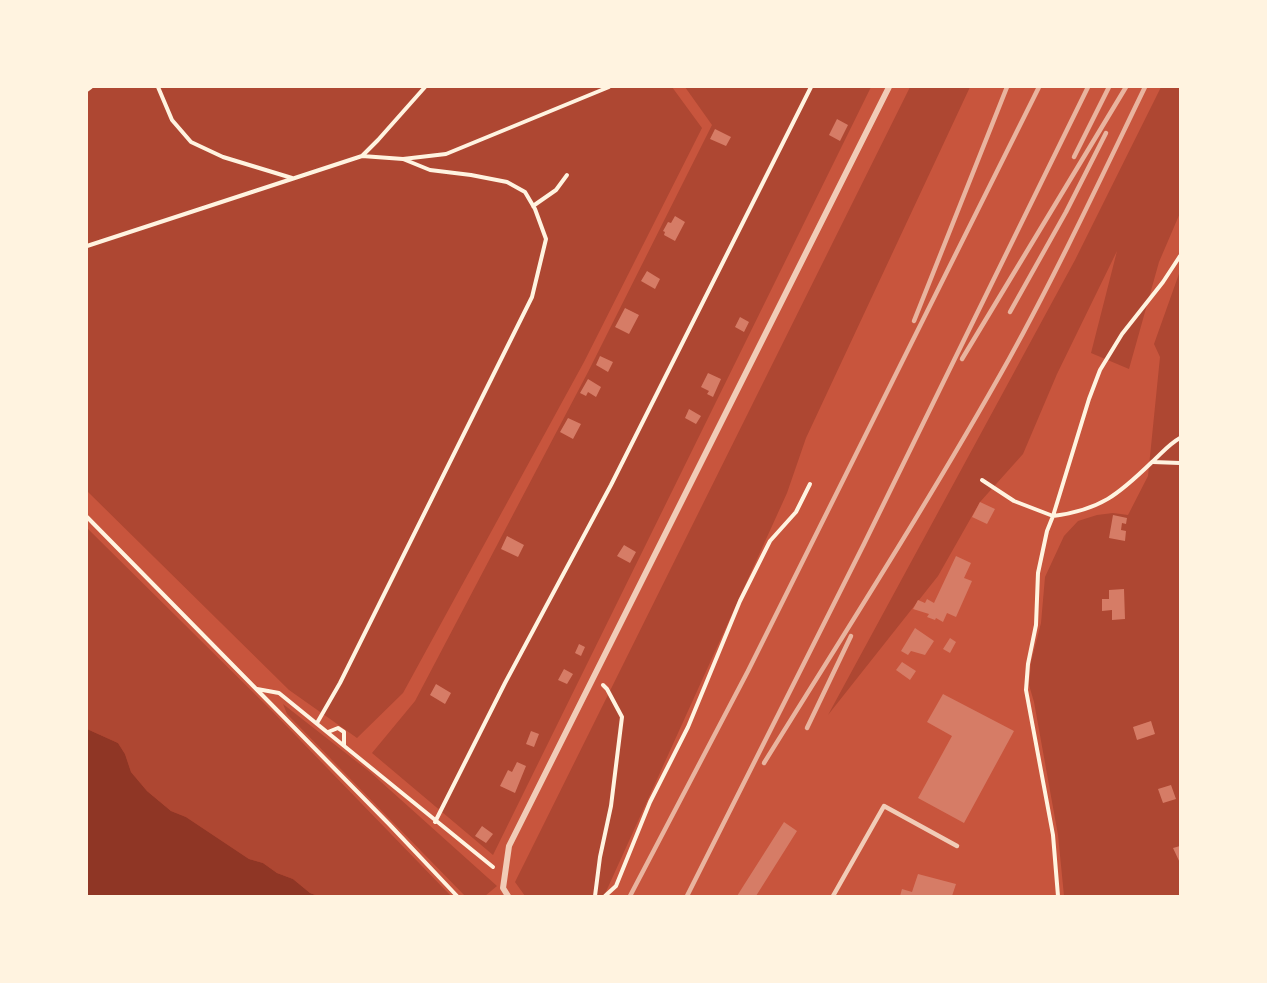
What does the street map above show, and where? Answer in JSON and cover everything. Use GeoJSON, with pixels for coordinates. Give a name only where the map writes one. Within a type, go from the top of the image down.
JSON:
{"type":"FeatureCollection","features":[{"type":"Feature","properties":{"kind":"street"},"geometry":{"type":"LineString","coordinates":[[508,896],[503,888],[509,846],[889,87]]}},
{"type":"Feature","properties":{"kind":"lane"},"geometry":{"type":"LineString","coordinates":[[833,896],[884,806],[957,846]]}},
{"type":"Feature","properties":{"kind":"path"},"geometry":{"type":"LineString","coordinates":[[87,90],[91,87]]}},
{"type":"Feature","properties":{"kind":"path"},"geometry":{"type":"LineString","coordinates":[[158,87],[172,120],[191,142],[223,157],[292,178]]}},
{"type":"Feature","properties":{"kind":"path"},"geometry":{"type":"LineString","coordinates":[[362,156],[425,87]]}},
{"type":"Feature","properties":{"kind":"path"},"geometry":{"type":"LineString","coordinates":[[87,246],[362,156],[403,159],[446,154],[609,87]]}},
{"type":"Feature","properties":{"kind":"path"},"geometry":{"type":"LineString","coordinates":[[435,822],[505,683],[611,485],[811,87]]}},
{"type":"Feature","properties":{"kind":"path"},"geometry":{"type":"LineString","coordinates":[[317,723],[350,662],[532,297],[546,239],[525,192],[507,182],[430,170],[403,159]]}},
{"type":"Feature","properties":{"kind":"path"},"geometry":{"type":"LineString","coordinates":[[533,206],[556,190],[567,175]]}},
{"type":"Feature","properties":{"kind":"path"},"geometry":{"type":"LineString","coordinates":[[1058,896],[1053,836],[1026,690],[1028,664],[1036,625],[1038,573],[1047,531],[1100,370],[1122,334],[1163,282],[1180,256]]}},
{"type":"Feature","properties":{"kind":"path"},"geometry":{"type":"LineString","coordinates":[[982,480],[1014,501],[1053,516],[1079,513],[1114,496],[1167,447],[1180,438]]}},
{"type":"Feature","properties":{"kind":"path"},"geometry":{"type":"LineString","coordinates":[[1152,462],[1180,463]]}},
{"type":"Feature","properties":{"kind":"path"},"geometry":{"type":"LineString","coordinates":[[605,896],[616,886],[650,802],[688,727],[740,601],[771,541],[796,512],[810,484]]}},
{"type":"Feature","properties":{"kind":"path"},"geometry":{"type":"LineString","coordinates":[[87,517],[457,896]]}},
{"type":"Feature","properties":{"kind":"path"},"geometry":{"type":"LineString","coordinates":[[594,676],[608,689],[622,717],[611,806],[600,857],[595,896]]}},
{"type":"Feature","properties":{"kind":"path"},"geometry":{"type":"LineString","coordinates":[[256,688],[279,693],[504,877]]}},
{"type":"Feature","properties":{"kind":"path"},"geometry":{"type":"LineString","coordinates":[[328,732],[338,728],[344,732],[344,745]]}},
{"type":"Feature","properties":{"kind":"shaded area"},"geometry":{"type":"Polygon","coordinates":[[[87,87],[672,87],[702,128],[584,362],[403,693],[357,738],[289,690],[87,491],[87,87]]]}},
{"type":"Feature","properties":{"kind":"shaded area"},"geometry":{"type":"Polygon","coordinates":[[[685,87],[871,87],[493,855],[372,753],[415,701],[588,372],[712,125],[685,87]]]}},
{"type":"Feature","properties":{"kind":"shaded area"},"geometry":{"type":"Polygon","coordinates":[[[910,87],[970,87],[806,438],[787,493],[604,896],[525,896],[515,882],[910,87]]]}},
{"type":"Feature","properties":{"kind":"shaded area"},"geometry":{"type":"Polygon","coordinates":[[[1161,87],[1180,87],[1180,213],[1159,262],[1129,369],[1091,353],[1117,251],[1057,374],[1023,454],[980,502],[938,576],[828,715],[1075,260],[1161,87]]]}},
{"type":"Feature","properties":{"kind":"shaded area"},"geometry":{"type":"Polygon","coordinates":[[[1180,271],[1180,896],[1064,896],[1058,835],[1029,685],[1031,662],[1041,623],[1045,577],[1064,536],[1078,521],[1113,513],[1128,515],[1148,476],[1160,357],[1154,344],[1180,271]]]}},
{"type":"Feature","properties":{"kind":"shaded area"},"geometry":{"type":"Polygon","coordinates":[[[87,528],[271,710],[451,896],[318,896],[310,893],[293,879],[277,873],[263,863],[249,859],[186,817],[171,811],[147,791],[131,772],[125,754],[118,743],[87,729],[87,528]]]}},
{"type":"Feature","properties":{"kind":"shaded area"},"geometry":{"type":"Polygon","coordinates":[[[283,704],[370,772],[497,886],[485,896],[465,896],[287,714],[283,704]]]}},
{"type":"Feature","properties":{"kind":"shaded area"},"geometry":{"type":"Polygon","coordinates":[[[87,729],[118,743],[125,754],[131,772],[147,791],[171,811],[186,817],[249,859],[263,863],[277,873],[293,879],[310,893],[318,896],[87,896],[87,729]]]}},
{"type":"Feature","properties":{"kind":"building"},"geometry":{"type":"Polygon","coordinates":[[[837,119],[848,125],[840,141],[829,135],[837,119]]]}},
{"type":"Feature","properties":{"kind":"building"},"geometry":{"type":"Polygon","coordinates":[[[715,129],[731,137],[726,146],[710,139],[715,129]]]}},
{"type":"Feature","properties":{"kind":"building"},"geometry":{"type":"Polygon","coordinates":[[[675,216],[685,222],[675,241],[664,235],[663,231],[675,216]]]}},
{"type":"Feature","properties":{"kind":"building"},"geometry":{"type":"Polygon","coordinates":[[[647,271],[660,279],[655,289],[641,281],[647,271]]]}},
{"type":"Feature","properties":{"kind":"building"},"geometry":{"type":"Polygon","coordinates":[[[625,308],[639,315],[629,334],[615,327],[625,308]]]}},
{"type":"Feature","properties":{"kind":"building"},"geometry":{"type":"Polygon","coordinates":[[[740,317],[749,322],[744,332],[735,327],[740,317]]]}},
{"type":"Feature","properties":{"kind":"building"},"geometry":{"type":"Polygon","coordinates":[[[600,356],[613,362],[608,372],[596,365],[600,356]]]}},
{"type":"Feature","properties":{"kind":"building"},"geometry":{"type":"Polygon","coordinates":[[[708,373],[721,379],[713,397],[707,394],[709,391],[701,387],[708,373]]]}},
{"type":"Feature","properties":{"kind":"building"},"geometry":{"type":"Polygon","coordinates":[[[588,379],[601,387],[596,397],[588,392],[586,396],[580,393],[588,379]]]}},
{"type":"Feature","properties":{"kind":"building"},"geometry":{"type":"Polygon","coordinates":[[[689,409],[701,416],[696,424],[685,418],[689,409]]]}},
{"type":"Feature","properties":{"kind":"building"},"geometry":{"type":"Polygon","coordinates":[[[568,418],[581,424],[573,439],[560,432],[568,418]]]}},
{"type":"Feature","properties":{"kind":"building"},"geometry":{"type":"Polygon","coordinates":[[[980,502],[995,509],[987,524],[972,517],[980,502]]]}},
{"type":"Feature","properties":{"kind":"building"},"geometry":{"type":"Polygon","coordinates":[[[1113,515],[1127,518],[1126,524],[1122,523],[1121,530],[1126,531],[1125,541],[1109,538],[1113,515]]]}},
{"type":"Feature","properties":{"kind":"building"},"geometry":{"type":"Polygon","coordinates":[[[507,536],[524,545],[518,557],[501,549],[507,536]]]}},
{"type":"Feature","properties":{"kind":"building"},"geometry":{"type":"Polygon","coordinates":[[[624,545],[636,552],[630,563],[617,556],[624,545]]]}},
{"type":"Feature","properties":{"kind":"building"},"geometry":{"type":"Polygon","coordinates":[[[956,556],[971,563],[964,578],[972,581],[956,617],[947,613],[943,622],[913,609],[918,600],[925,603],[927,599],[934,603],[956,556]]]}},
{"type":"Feature","properties":{"kind":"building"},"geometry":{"type":"Polygon","coordinates":[[[1124,589],[1125,619],[1112,620],[1112,610],[1102,611],[1102,599],[1109,599],[1109,590],[1124,589]]]}},
{"type":"Feature","properties":{"kind":"building"},"geometry":{"type":"Polygon","coordinates":[[[915,628],[934,641],[925,655],[911,651],[908,655],[901,651],[915,628]]]}},
{"type":"Feature","properties":{"kind":"building"},"geometry":{"type":"Polygon","coordinates":[[[950,638],[956,642],[950,653],[943,649],[950,638]]]}},
{"type":"Feature","properties":{"kind":"building"},"geometry":{"type":"Polygon","coordinates":[[[579,644],[585,647],[581,656],[575,653],[579,644]]]}},
{"type":"Feature","properties":{"kind":"building"},"geometry":{"type":"Polygon","coordinates":[[[902,662],[916,671],[910,680],[896,670],[902,662]]]}},
{"type":"Feature","properties":{"kind":"building"},"geometry":{"type":"Polygon","coordinates":[[[564,669],[573,674],[567,684],[558,680],[564,669]]]}},
{"type":"Feature","properties":{"kind":"building"},"geometry":{"type":"Polygon","coordinates":[[[436,684],[451,693],[445,704],[430,695],[436,684]]]}},
{"type":"Feature","properties":{"kind":"building"},"geometry":{"type":"Polygon","coordinates":[[[943,694],[1014,731],[964,823],[918,798],[952,736],[927,722],[943,694]]]}},
{"type":"Feature","properties":{"kind":"building"},"geometry":{"type":"Polygon","coordinates":[[[1151,721],[1155,734],[1137,740],[1133,727],[1151,721]]]}},
{"type":"Feature","properties":{"kind":"building"},"geometry":{"type":"Polygon","coordinates":[[[531,731],[539,734],[534,747],[526,744],[531,731]]]}},
{"type":"Feature","properties":{"kind":"building"},"geometry":{"type":"Polygon","coordinates":[[[517,762],[526,766],[515,793],[500,786],[508,770],[512,772],[517,762]]]}},
{"type":"Feature","properties":{"kind":"building"},"geometry":{"type":"Polygon","coordinates":[[[1171,785],[1176,799],[1163,803],[1158,789],[1171,785]]]}},
{"type":"Feature","properties":{"kind":"building"},"geometry":{"type":"Polygon","coordinates":[[[784,822],[797,831],[756,896],[737,896],[784,822]]]}},
{"type":"Feature","properties":{"kind":"building"},"geometry":{"type":"Polygon","coordinates":[[[482,826],[493,834],[486,843],[475,836],[482,826]]]}},
{"type":"Feature","properties":{"kind":"building"},"geometry":{"type":"Polygon","coordinates":[[[1180,846],[1180,863],[1173,848],[1180,846]]]}},
{"type":"Feature","properties":{"kind":"building"},"geometry":{"type":"Polygon","coordinates":[[[918,874],[956,884],[952,896],[900,896],[902,889],[912,892],[918,874]]]}},
{"type":"Feature","properties":{"kind":"railway"},"geometry":{"type":"LineString","coordinates":[[914,321],[1007,87]]}},
{"type":"Feature","properties":{"kind":"railway"},"geometry":{"type":"LineString","coordinates":[[630,896],[748,671],[1039,87]]}},
{"type":"Feature","properties":{"kind":"railway"},"geometry":{"type":"LineString","coordinates":[[687,896],[864,544],[1088,87]]}},
{"type":"Feature","properties":{"kind":"railway"},"geometry":{"type":"LineString","coordinates":[[1074,157],[1109,87]]}},
{"type":"Feature","properties":{"kind":"railway"},"geometry":{"type":"LineString","coordinates":[[962,359],[1126,87]]}},
{"type":"Feature","properties":{"kind":"railway"},"geometry":{"type":"LineString","coordinates":[[764,763],[920,512],[1009,359],[1062,258],[1145,87]]}},
{"type":"Feature","properties":{"kind":"railway"},"geometry":{"type":"LineString","coordinates":[[1010,312],[1066,212],[1106,133]]}},
{"type":"Feature","properties":{"kind":"railway"},"geometry":{"type":"LineString","coordinates":[[807,728],[851,636]]}}]}
